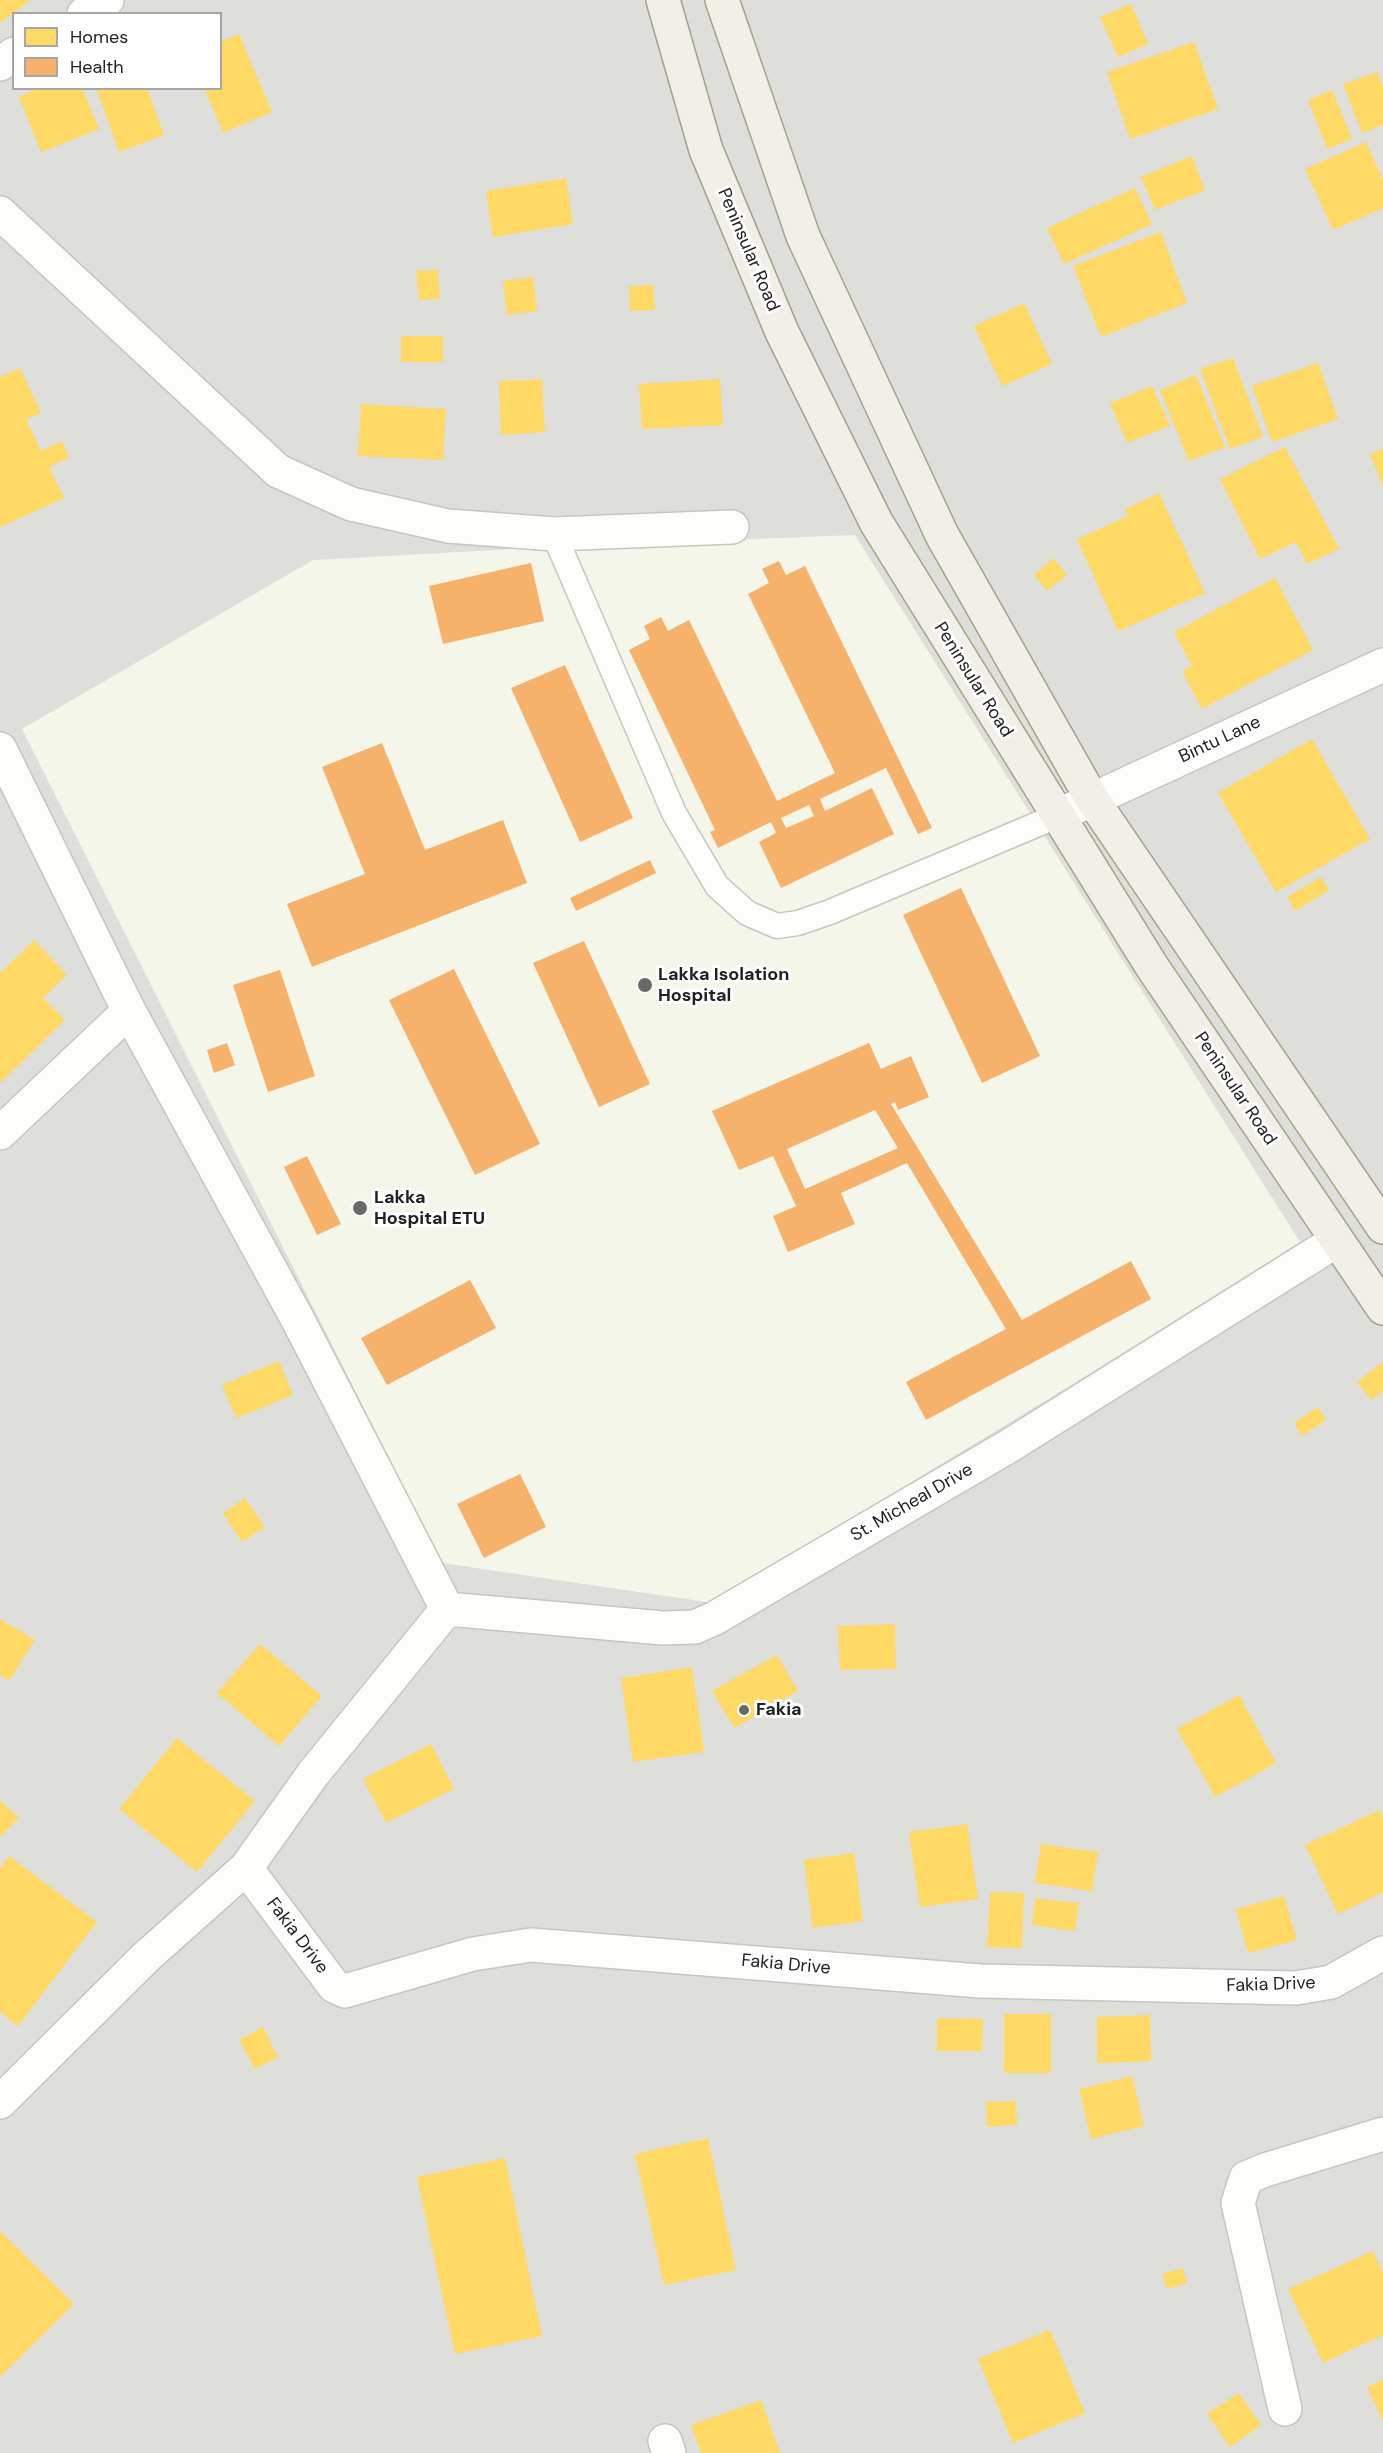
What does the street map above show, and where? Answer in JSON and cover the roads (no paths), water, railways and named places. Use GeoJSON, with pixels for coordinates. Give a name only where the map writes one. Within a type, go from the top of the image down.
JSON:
{"type":"FeatureCollection","features":[{"type":"Feature","properties":{"kind":"main road","name":"Peninsular Road"},"geometry":{"type":"LineString","coordinates":[[663,0],[706,150],[782,332],[876,522],[1151,965],[1383,1308]]}},
{"type":"Feature","properties":{"kind":"main road"},"geometry":{"type":"LineString","coordinates":[[722,0],[803,236],[942,535],[1092,799],[1383,1227]]}},
{"type":"Feature","properties":{"kind":"street"},"geometry":{"type":"LineString","coordinates":[[87,12],[107,0]]}},
{"type":"Feature","properties":{"kind":"street"},"geometry":{"type":"LineString","coordinates":[[0,213],[278,471],[351,504],[448,526],[554,534],[732,527]]}},
{"type":"Feature","properties":{"kind":"street","name":"Bintu Lane"},"geometry":{"type":"LineString","coordinates":[[1057,816],[1383,664]]}},
{"type":"Feature","properties":{"kind":"street"},"geometry":{"type":"LineString","coordinates":[[0,749],[129,1011],[298,1320],[447,1609],[313,1774],[246,1868],[4,2089]]}},
{"type":"Feature","properties":{"kind":"street"},"geometry":{"type":"LineString","coordinates":[[0,1133],[129,1011]]}},
{"type":"Feature","properties":{"kind":"street","name":"St. Micheal Drive"},"geometry":{"type":"LineString","coordinates":[[447,1609],[663,1628],[695,1627],[1009,1446],[1336,1240]]}},
{"type":"Feature","properties":{"kind":"street","name":"Fakia Drive"},"geometry":{"type":"LineString","coordinates":[[246,1868],[334,1986],[345,1991],[473,1954],[531,1945],[980,1981],[1296,1988],[1331,1982],[1383,1953]]}},
{"type":"Feature","properties":{"kind":"street"},"geometry":{"type":"LineString","coordinates":[[1286,2409],[1238,2203],[1246,2178],[1265,2170],[1383,2134]]}},
{"type":"Feature","properties":{"kind":"lane"},"geometry":{"type":"LineString","coordinates":[[554,534],[674,813],[717,886],[747,913],[777,926],[798,923],[830,912],[1057,816]]}},
{"type":"Feature","properties":{"kind":"place","name":"Lakka Isolation Hospital"},"geometry":{"type":"Point","coordinates":[645,985]}},
{"type":"Feature","properties":{"kind":"place","name":"Lakka Hospital ETU"},"geometry":{"type":"Point","coordinates":[360,1208]}},
{"type":"Feature","properties":{"kind":"place","name":"Fakia"},"geometry":{"type":"Point","coordinates":[744,1710]}}]}
